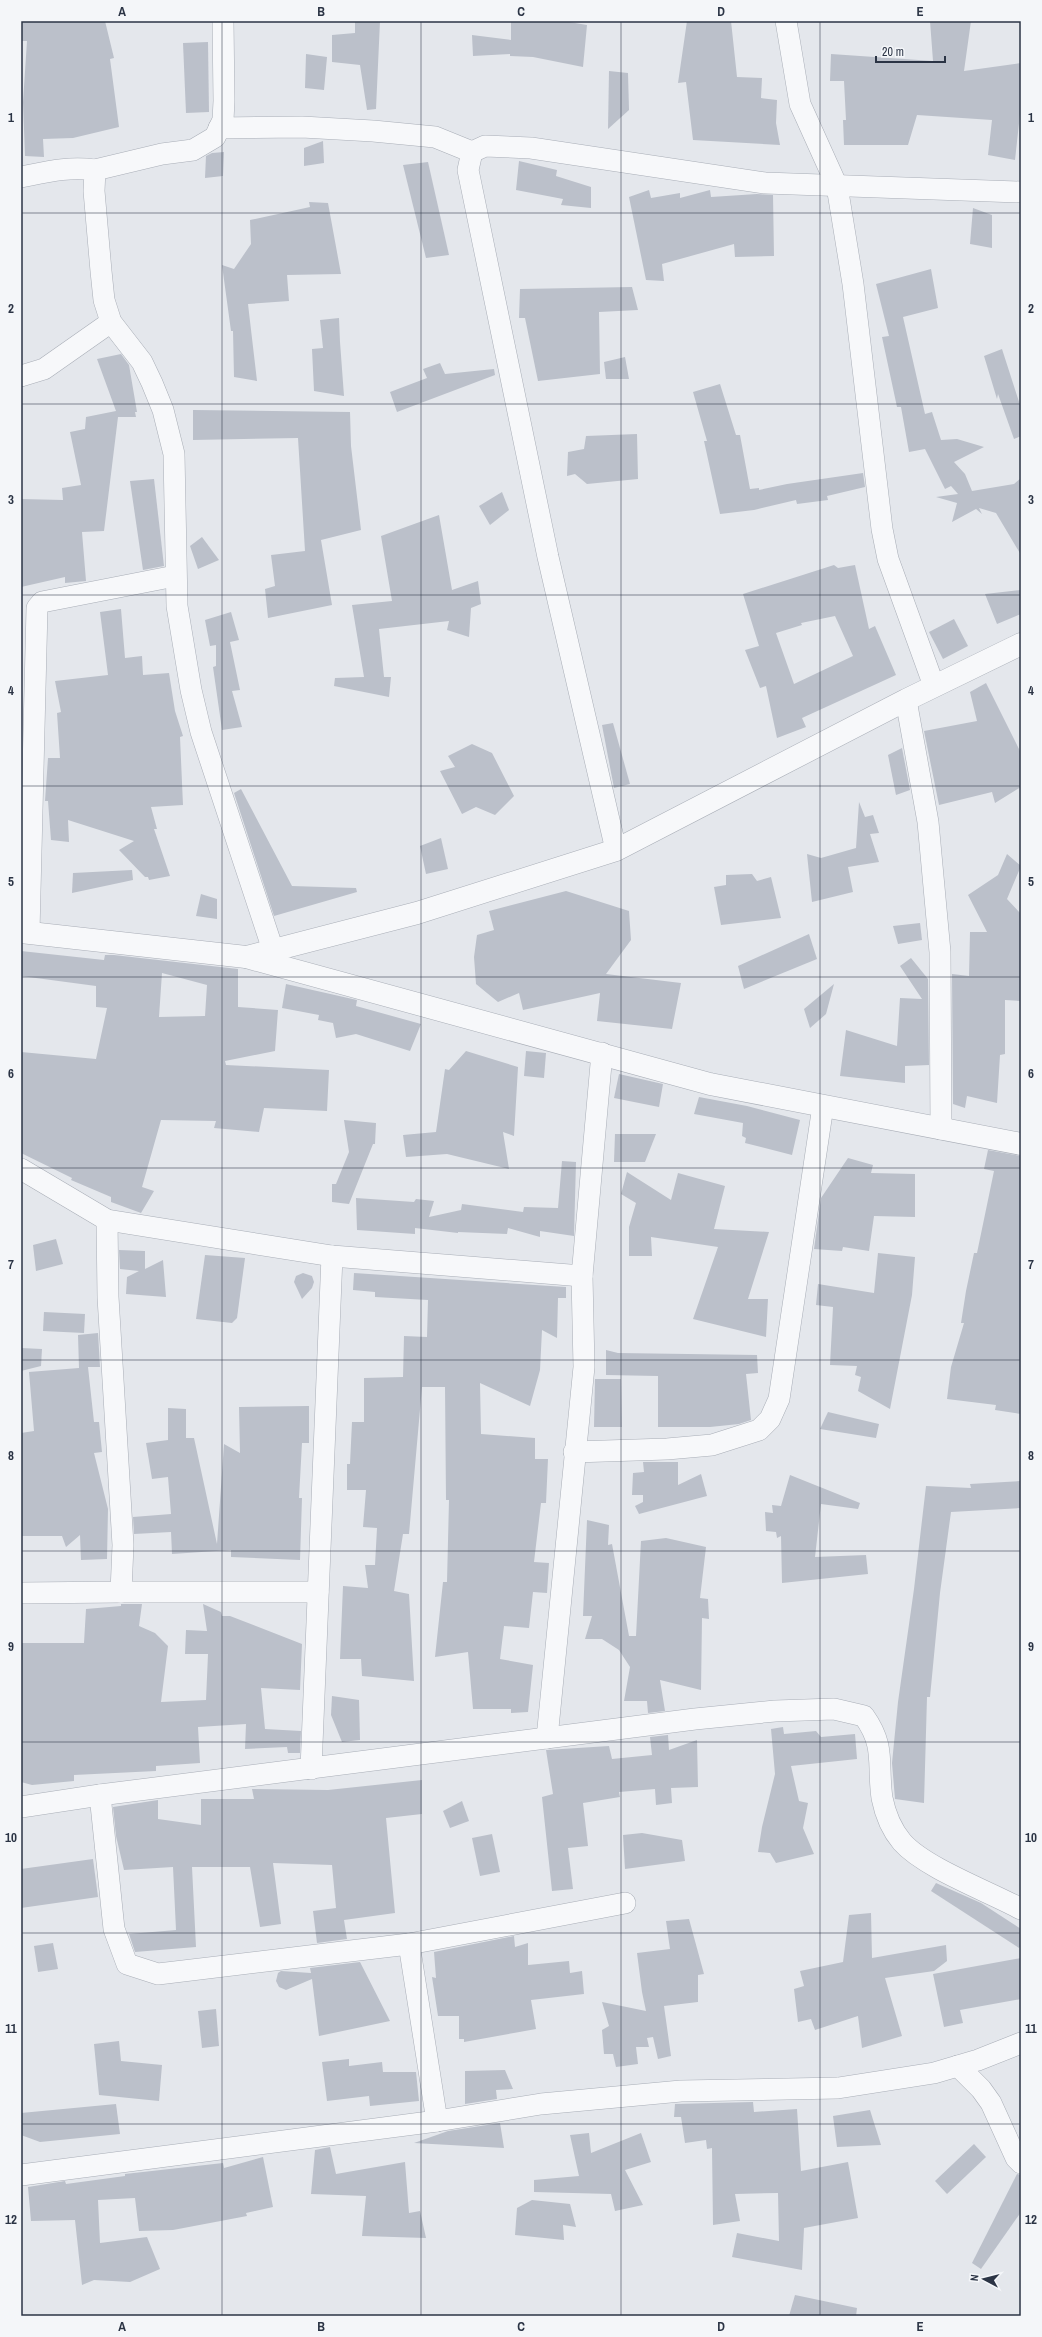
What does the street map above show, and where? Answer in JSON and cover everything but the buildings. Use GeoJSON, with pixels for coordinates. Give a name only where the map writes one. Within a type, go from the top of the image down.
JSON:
{"type":"FeatureCollection","features":[{"type":"Feature","properties":{"kind":"street"},"geometry":{"type":"LineString","coordinates":[[21,177],[78,167],[95,170],[154,155],[193,150],[215,137],[223,120],[223,21]]}},
{"type":"Feature","properties":{"kind":"street"},"geometry":{"type":"LineString","coordinates":[[786,21],[800,104],[837,186],[853,284],[882,529],[888,559],[934,686]]}},
{"type":"Feature","properties":{"kind":"street"},"geometry":{"type":"LineString","coordinates":[[219,128],[302,127],[373,131],[435,137],[472,152],[485,146],[531,148],[765,183],[1021,192]]}},
{"type":"Feature","properties":{"kind":"street"},"geometry":{"type":"LineString","coordinates":[[472,152],[468,170],[548,557],[616,850]]}},
{"type":"Feature","properties":{"kind":"street"},"geometry":{"type":"LineString","coordinates":[[95,170],[94,191],[104,300],[111,322],[145,369],[163,410],[174,454],[175,576],[177,606],[184,656],[201,732],[273,950]]}},
{"type":"Feature","properties":{"kind":"street"},"geometry":{"type":"LineString","coordinates":[[21,376],[44,369],[111,322]]}},
{"type":"Feature","properties":{"kind":"street"},"geometry":{"type":"LineString","coordinates":[[175,576],[42,602],[37,608],[25,932],[246,957],[602,1053],[710,1084],[1021,1144]]}},
{"type":"Feature","properties":{"kind":"street"},"geometry":{"type":"LineString","coordinates":[[246,957],[417,913],[616,850],[906,700],[1021,644]]}},
{"type":"Feature","properties":{"kind":"street"},"geometry":{"type":"LineString","coordinates":[[906,700],[928,822],[940,952],[941,1129]]}},
{"type":"Feature","properties":{"kind":"street"},"geometry":{"type":"LineString","coordinates":[[547,1738],[574,1452],[584,1367],[582,1276],[602,1053]]}},
{"type":"Feature","properties":{"kind":"street"},"geometry":{"type":"LineString","coordinates":[[574,1452],[667,1449],[712,1445],[759,1430],[770,1419],[779,1399],[823,1106]]}},
{"type":"Feature","properties":{"kind":"street"},"geometry":{"type":"LineString","coordinates":[[21,1168],[107,1220],[332,1256],[582,1276]]}},
{"type":"Feature","properties":{"kind":"street"},"geometry":{"type":"LineString","coordinates":[[107,1220],[108,1297],[123,1545],[122,1592]]}},
{"type":"Feature","properties":{"kind":"street"},"geometry":{"type":"LineString","coordinates":[[311,1769],[332,1256]]}},
{"type":"Feature","properties":{"kind":"street"},"geometry":{"type":"LineString","coordinates":[[21,1593],[318,1592]]}},
{"type":"Feature","properties":{"kind":"street"},"geometry":{"type":"LineString","coordinates":[[21,1807],[100,1795],[311,1769],[695,1718],[834,1709],[864,1716],[876,1732],[879,1749],[884,1811],[902,1841],[915,1854],[1021,1909]]}},
{"type":"Feature","properties":{"kind":"street"},"geometry":{"type":"LineString","coordinates":[[100,1795],[114,1929],[128,1964],[158,1974],[408,1944],[625,1903]]}},
{"type":"Feature","properties":{"kind":"street"},"geometry":{"type":"LineString","coordinates":[[408,1944],[437,2121]]}},
{"type":"Feature","properties":{"kind":"street"},"geometry":{"type":"LineString","coordinates":[[21,2176],[437,2121],[541,2104],[680,2091],[838,2088],[934,2073],[978,2060],[1021,2043]]}},
{"type":"Feature","properties":{"kind":"street"},"geometry":{"type":"LineString","coordinates":[[978,2060],[981,2089]]}},
{"type":"Feature","properties":{"kind":"street"},"geometry":{"type":"LineString","coordinates":[[958,2066],[981,2089],[991,2103],[1016,2158],[1021,2163]]}}]}
